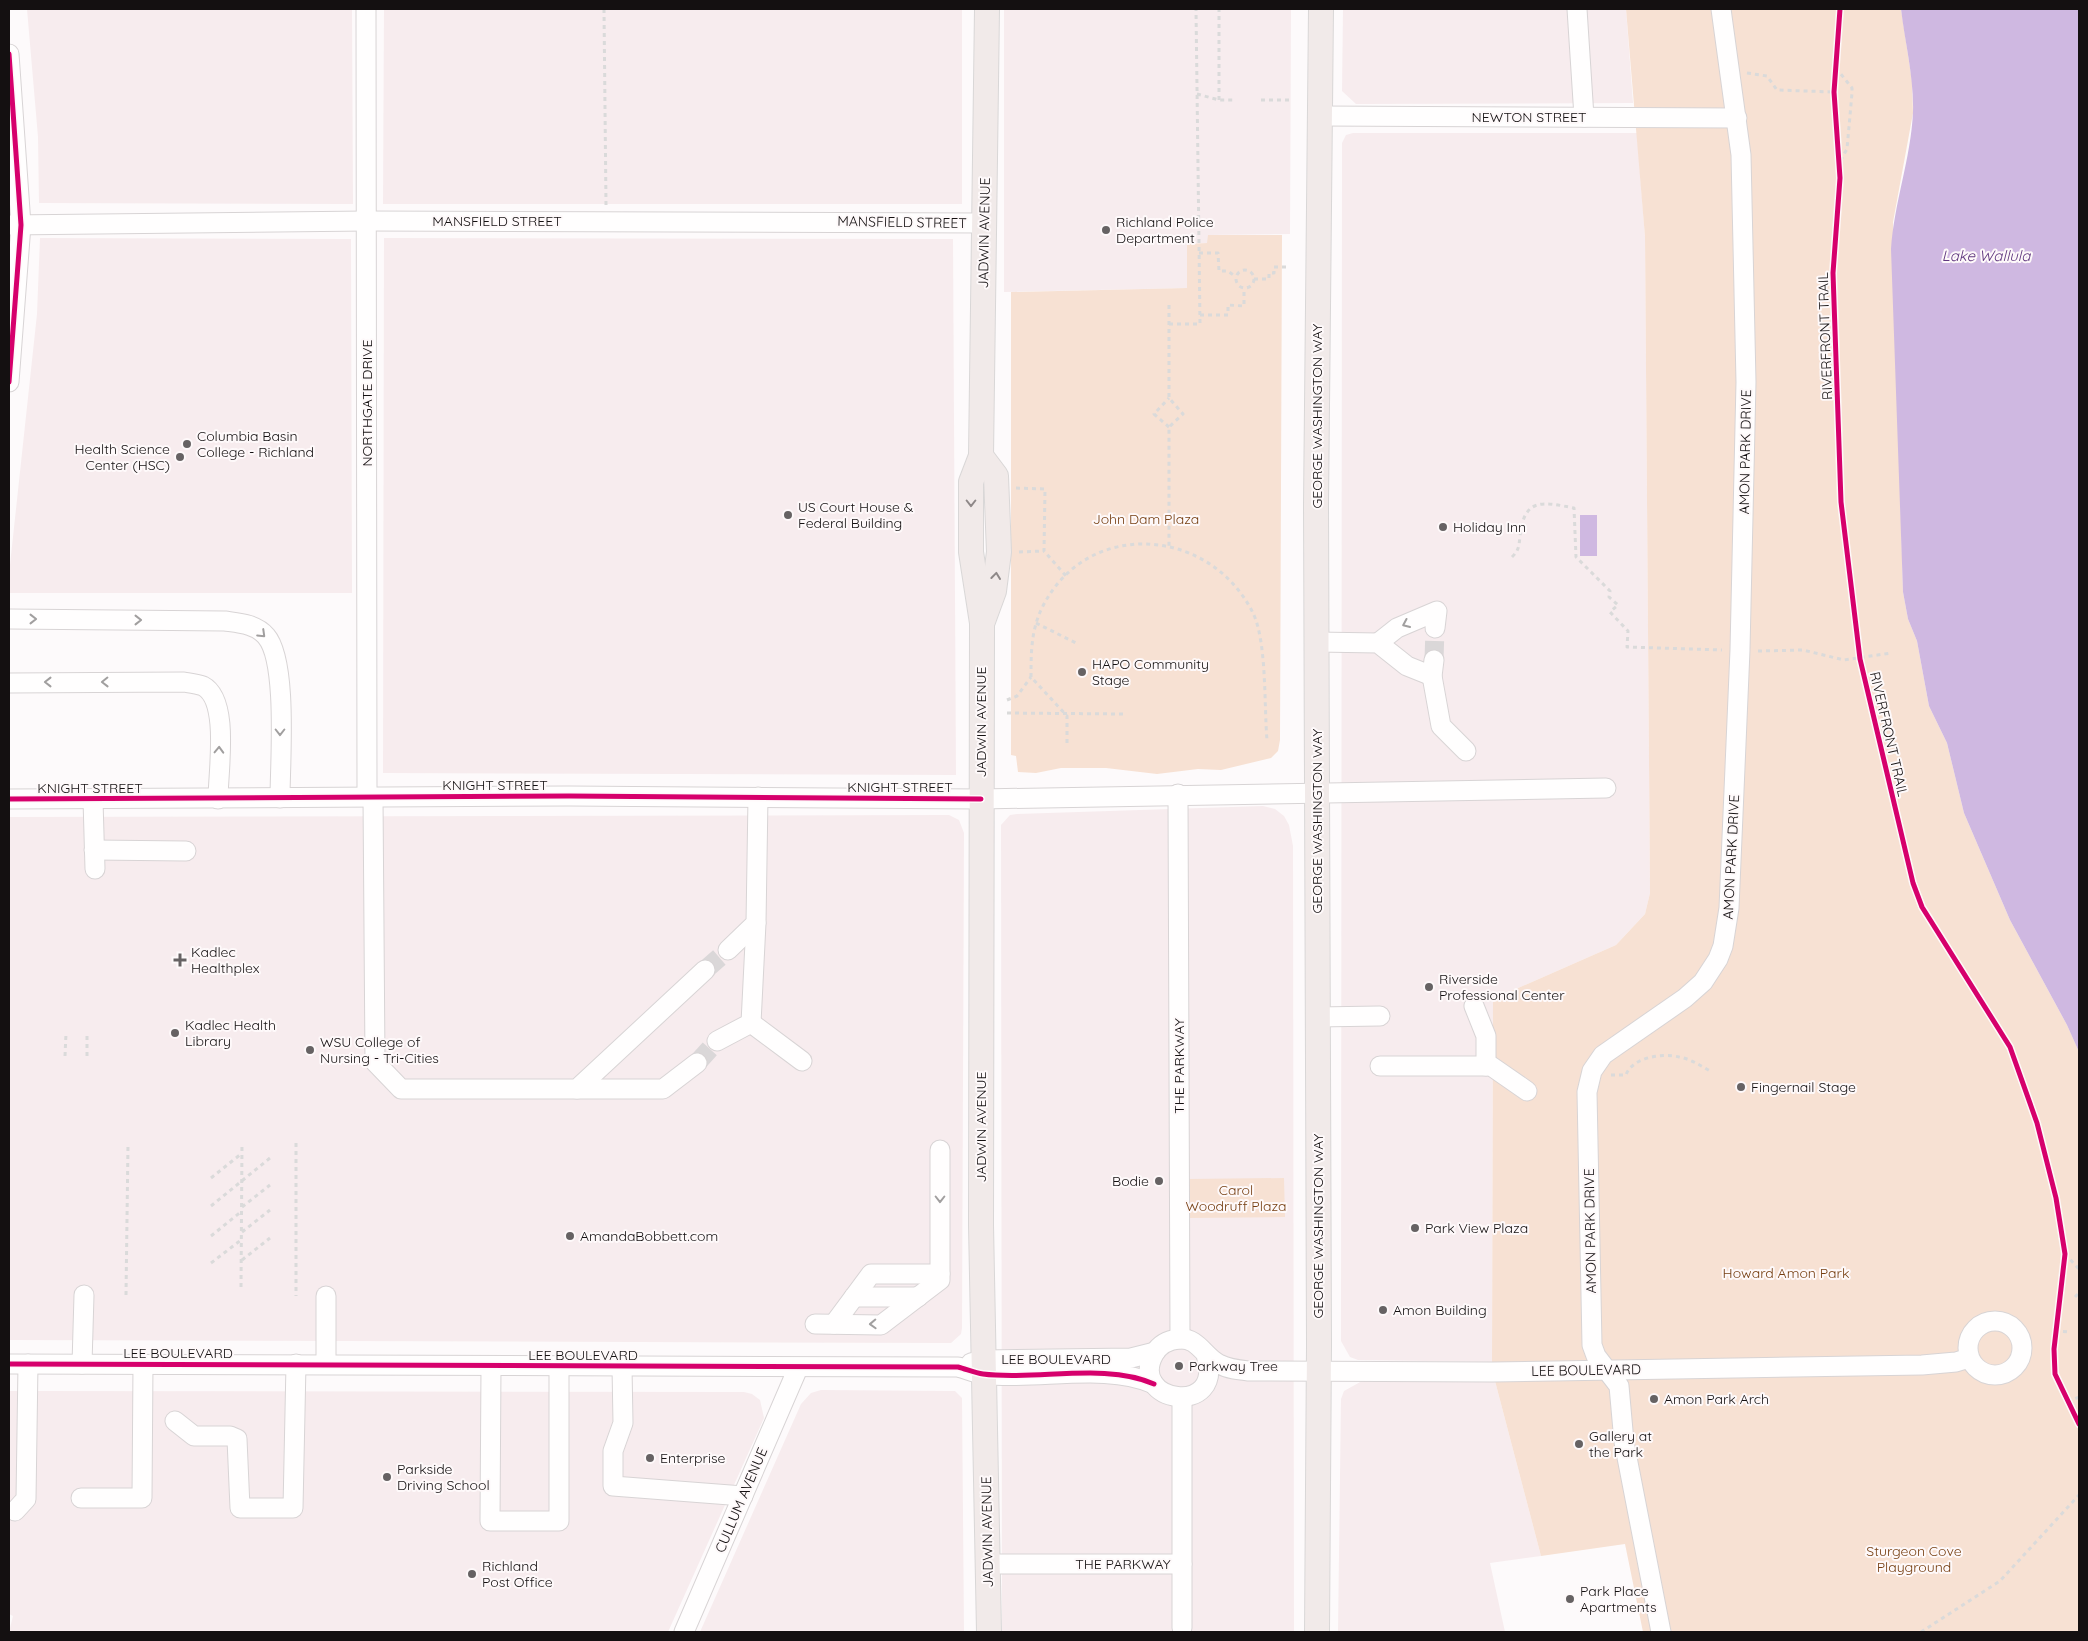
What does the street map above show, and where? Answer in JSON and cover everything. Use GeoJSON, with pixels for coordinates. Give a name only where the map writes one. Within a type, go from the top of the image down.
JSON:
{"type":"FeatureCollection","features":[{"type":"Feature","properties":{"kind":"main road","name":"JADWIN AVENUE"},"geometry":{"type":"LineString","coordinates":[[987,9],[981,456],[996,476],[998,552],[994,591],[982,622],[984,1367],[989,1632]]}},
{"type":"Feature","properties":{"kind":"main road","name":"GEORGE WASHINGTON WAY"},"geometry":{"type":"LineString","coordinates":[[1318,1632],[1317,642],[1321,9]]}},
{"type":"Feature","properties":{"kind":"street","name":"NORTHGATE DRIVE"},"geometry":{"type":"LineString","coordinates":[[366,9],[370,797],[375,1062],[402,1089],[663,1089],[697,1063]]}},
{"type":"Feature","properties":{"kind":"street"},"geometry":{"type":"LineString","coordinates":[[1577,9],[1584,117]]}},
{"type":"Feature","properties":{"kind":"street","name":"AMON PARK DRIVE"},"geometry":{"type":"LineString","coordinates":[[1661,1632],[1624,1442],[1619,1386],[1596,1356],[1592,1345],[1587,1099],[1591,1075],[1603,1055],[1694,990],[1712,970],[1723,946],[1731,888],[1740,650],[1746,382],[1741,155],[1738,118],[1722,9]]}},
{"type":"Feature","properties":{"kind":"street"},"geometry":{"type":"LineString","coordinates":[[9,54],[15,225],[9,382]]}},
{"type":"Feature","properties":{"kind":"street","name":"NEWTON STREET"},"geometry":{"type":"LineString","coordinates":[[1320,116],[1738,118]]}},
{"type":"Feature","properties":{"kind":"street","name":"MANSFIELD STREET"},"geometry":{"type":"LineString","coordinates":[[15,225],[367,221],[985,223]]}},
{"type":"Feature","properties":{"kind":"street"},"geometry":{"type":"LineString","coordinates":[[9,619],[224,621],[253,626],[267,637],[277,661],[280,696],[280,798]]}},
{"type":"Feature","properties":{"kind":"street"},"geometry":{"type":"LineString","coordinates":[[1378,643],[1397,628],[1436,619]]}},
{"type":"Feature","properties":{"kind":"street"},"geometry":{"type":"LineString","coordinates":[[1317,642],[1378,643],[1407,666],[1433,668],[1441,726],[1466,751]]}},
{"type":"Feature","properties":{"kind":"street"},"geometry":{"type":"LineString","coordinates":[[9,683],[184,682],[204,686],[215,699],[220,714],[218,799]]}},
{"type":"Feature","properties":{"kind":"street","name":"KNIGHT STREET"},"geometry":{"type":"LineString","coordinates":[[9,799],[758,797],[981,799],[1317,791],[1606,788]]}},
{"type":"Feature","properties":{"kind":"street","name":"THE PARKWAY"},"geometry":{"type":"LineString","coordinates":[[1178,794],[1180,1338]]}},
{"type":"Feature","properties":{"kind":"street"},"geometry":{"type":"LineString","coordinates":[[751,1023],[756,924],[758,797]]}},
{"type":"Feature","properties":{"kind":"street"},"geometry":{"type":"LineString","coordinates":[[93,800],[95,869]]}},
{"type":"Feature","properties":{"kind":"street"},"geometry":{"type":"LineString","coordinates":[[94,850],[186,851]]}},
{"type":"Feature","properties":{"kind":"street"},"geometry":{"type":"LineString","coordinates":[[728,950],[756,924]]}},
{"type":"Feature","properties":{"kind":"street"},"geometry":{"type":"LineString","coordinates":[[578,1089],[705,970]]}},
{"type":"Feature","properties":{"kind":"street"},"geometry":{"type":"LineString","coordinates":[[1474,1006],[1486,1036],[1486,1066]]}},
{"type":"Feature","properties":{"kind":"street"},"geometry":{"type":"LineString","coordinates":[[1318,1017],[1380,1016]]}},
{"type":"Feature","properties":{"kind":"street"},"geometry":{"type":"LineString","coordinates":[[717,1041],[751,1023]]}},
{"type":"Feature","properties":{"kind":"street"},"geometry":{"type":"LineString","coordinates":[[751,1023],[802,1061]]}},
{"type":"Feature","properties":{"kind":"street"},"geometry":{"type":"LineString","coordinates":[[1380,1066],[1491,1066],[1528,1091]]}},
{"type":"Feature","properties":{"kind":"street"},"geometry":{"type":"LineString","coordinates":[[849,1304],[881,1325],[930,1286],[940,1150]]}},
{"type":"Feature","properties":{"kind":"street"},"geometry":{"type":"LineString","coordinates":[[849,1304],[871,1274],[930,1286]]}},
{"type":"Feature","properties":{"kind":"street"},"geometry":{"type":"LineString","coordinates":[[815,1324],[849,1304],[930,1286]]}},
{"type":"Feature","properties":{"kind":"street"},"geometry":{"type":"LineString","coordinates":[[82,1364],[84,1295]]}},
{"type":"Feature","properties":{"kind":"street"},"geometry":{"type":"LineString","coordinates":[[326,1296],[326,1364]]}},
{"type":"Feature","properties":{"kind":"street","name":"LEE BOULEVARD"},"geometry":{"type":"LineString","coordinates":[[9,1364],[326,1364],[798,1368],[984,1367],[1131,1358],[1155,1352],[1162,1344],[1180,1338],[1195,1343],[1206,1355],[1219,1364],[1238,1370],[1492,1372],[1922,1365],[1956,1362],[1969,1358]]}},
{"type":"Feature","properties":{"kind":"street"},"geometry":{"type":"LineString","coordinates":[[1154,1384],[1150,1368],[1155,1352]]}},
{"type":"Feature","properties":{"kind":"street"},"geometry":{"type":"LineString","coordinates":[[1182,1398],[1200,1390],[1206,1383],[1209,1364],[1206,1355]]}},
{"type":"Feature","properties":{"kind":"street"},"geometry":{"type":"LineString","coordinates":[[15,1511],[26,1500],[28,1364]]}},
{"type":"Feature","properties":{"kind":"street"},"geometry":{"type":"LineString","coordinates":[[81,1498],[142,1498],[143,1364]]}},
{"type":"Feature","properties":{"kind":"street"},"geometry":{"type":"LineString","coordinates":[[175,1421],[194,1436],[230,1436],[237,1439],[240,1508],[293,1508],[296,1364]]}},
{"type":"Feature","properties":{"kind":"street"},"geometry":{"type":"LineString","coordinates":[[491,1366],[490,1521],[559,1521],[560,1366]]}},
{"type":"Feature","properties":{"kind":"street"},"geometry":{"type":"LineString","coordinates":[[622,1367],[623,1423],[613,1451],[613,1486],[743,1496]]}},
{"type":"Feature","properties":{"kind":"street","name":"LEE BOULEVARD"},"geometry":{"type":"LineString","coordinates":[[984,1367],[1134,1377],[1154,1384],[1166,1395],[1182,1398]]}},
{"type":"Feature","properties":{"kind":"street","name":"CULLUM AVENUE"},"geometry":{"type":"LineString","coordinates":[[684,1632],[798,1368]]}},
{"type":"Feature","properties":{"kind":"street","name":"THE PARKWAY"},"geometry":{"type":"LineString","coordinates":[[988,1564],[1182,1564],[1182,1398]]}},
{"type":"Feature","properties":{"kind":"street"},"geometry":{"type":"LineString","coordinates":[[1182,1564],[1182,1628]]}},
{"type":"Feature","properties":{"kind":"path"},"geometry":{"type":"LineString","coordinates":[[604,9],[606,221]]}},
{"type":"Feature","properties":{"kind":"path"},"geometry":{"type":"LineString","coordinates":[[1169,324],[1200,324],[1196,9]]}},
{"type":"Feature","properties":{"kind":"path"},"geometry":{"type":"LineString","coordinates":[[1219,9],[1219,100]]}},
{"type":"Feature","properties":{"kind":"path"},"geometry":{"type":"LineString","coordinates":[[1836,76],[1837,59]]}},
{"type":"Feature","properties":{"kind":"path"},"geometry":{"type":"LineString","coordinates":[[1836,68],[1852,88],[1847,149],[1839,166]]}},
{"type":"Feature","properties":{"kind":"path"},"geometry":{"type":"LineString","coordinates":[[1744,73],[1752,72],[1767,76],[1777,90],[1834,92]]}},
{"type":"Feature","properties":{"kind":"path"},"geometry":{"type":"LineString","coordinates":[[1835,84],[1835,98]]}},
{"type":"Feature","properties":{"kind":"path"},"geometry":{"type":"LineString","coordinates":[[1197,94],[1219,100],[1236,100]]}},
{"type":"Feature","properties":{"kind":"path"},"geometry":{"type":"LineString","coordinates":[[1261,100],[1289,100]]}},
{"type":"Feature","properties":{"kind":"path"},"geometry":{"type":"LineString","coordinates":[[1838,154],[1839,166]]}},
{"type":"Feature","properties":{"kind":"path"},"geometry":{"type":"LineString","coordinates":[[1199,253],[1218,253],[1219,271],[1228,271],[1236,277],[1237,283],[1244,288]]}},
{"type":"Feature","properties":{"kind":"path"},"geometry":{"type":"LineString","coordinates":[[1254,279],[1269,279],[1269,273],[1274,273],[1274,267],[1288,267]]}},
{"type":"Feature","properties":{"kind":"path"},"geometry":{"type":"LineString","coordinates":[[1236,277],[1242,271],[1248,270],[1254,279]]}},
{"type":"Feature","properties":{"kind":"path"},"geometry":{"type":"LineString","coordinates":[[1244,288],[1251,286],[1254,279]]}},
{"type":"Feature","properties":{"kind":"path"},"geometry":{"type":"LineString","coordinates":[[1200,315],[1228,315],[1228,306],[1244,306],[1244,288]]}},
{"type":"Feature","properties":{"kind":"path"},"geometry":{"type":"LineString","coordinates":[[1169,304],[1169,398],[1183,414],[1169,427],[1169,546]]}},
{"type":"Feature","properties":{"kind":"path"},"geometry":{"type":"LineString","coordinates":[[1169,398],[1154,414],[1169,427]]}},
{"type":"Feature","properties":{"kind":"path"},"geometry":{"type":"LineString","coordinates":[[1008,488],[1045,489],[1044,551],[1066,576]]}},
{"type":"Feature","properties":{"kind":"path"},"geometry":{"type":"LineString","coordinates":[[1512,557],[1518,551],[1524,518],[1530,507],[1542,502],[1574,508],[1576,557],[1610,591],[1609,597],[1618,605],[1610,612],[1628,631],[1626,647],[1803,650],[1836,660],[1891,653]]}},
{"type":"Feature","properties":{"kind":"path"},"geometry":{"type":"LineString","coordinates":[[1007,700],[1017,696],[1030,677],[1031,649],[1036,622],[1049,597],[1066,576],[1096,555],[1110,550],[1142,543],[1169,546],[1197,555],[1211,563],[1237,587],[1254,614],[1261,643],[1267,740]]}},
{"type":"Feature","properties":{"kind":"path"},"geometry":{"type":"LineString","coordinates":[[1036,622],[1076,643]]}},
{"type":"Feature","properties":{"kind":"path"},"geometry":{"type":"LineString","coordinates":[[1030,677],[1067,716],[1067,743]]}},
{"type":"Feature","properties":{"kind":"path"},"geometry":{"type":"LineString","coordinates":[[1007,713],[1124,714]]}},
{"type":"Feature","properties":{"kind":"path"},"geometry":{"type":"LineString","coordinates":[[65,1056],[66,1032]]}},
{"type":"Feature","properties":{"kind":"path"},"geometry":{"type":"LineString","coordinates":[[87,1032],[87,1056]]}},
{"type":"Feature","properties":{"kind":"path"},"geometry":{"type":"LineString","coordinates":[[1591,1075],[1626,1075],[1628,1070],[1639,1061],[1656,1056],[1686,1059],[1712,1072]]}},
{"type":"Feature","properties":{"kind":"path"},"geometry":{"type":"LineString","coordinates":[[241,1287],[242,1143]]}},
{"type":"Feature","properties":{"kind":"path"},"geometry":{"type":"LineString","coordinates":[[126,1295],[128,1144]]}},
{"type":"Feature","properties":{"kind":"path"},"geometry":{"type":"LineString","coordinates":[[296,1144],[296,1296]]}},
{"type":"Feature","properties":{"kind":"path"},"geometry":{"type":"LineString","coordinates":[[210,1178],[242,1154]]}},
{"type":"Feature","properties":{"kind":"path"},"geometry":{"type":"LineString","coordinates":[[211,1206],[270,1158]]}},
{"type":"Feature","properties":{"kind":"path"},"geometry":{"type":"LineString","coordinates":[[211,1236],[270,1185]]}},
{"type":"Feature","properties":{"kind":"path"},"geometry":{"type":"LineString","coordinates":[[241,1233],[270,1210]]}},
{"type":"Feature","properties":{"kind":"path"},"geometry":{"type":"LineString","coordinates":[[241,1260],[270,1238]]}},
{"type":"Feature","properties":{"kind":"path"},"geometry":{"type":"LineString","coordinates":[[211,1263],[241,1240]]}},
{"type":"Feature","properties":{"kind":"path"},"geometry":{"type":"LineString","coordinates":[[2063,1245],[2063,1263]]}},
{"type":"Feature","properties":{"kind":"path"},"geometry":{"type":"LineString","coordinates":[[2064,1254],[2079,1269]]}},
{"type":"Feature","properties":{"kind":"path"},"geometry":{"type":"LineString","coordinates":[[2076,1297],[2079,1293]]}},
{"type":"Feature","properties":{"kind":"path"},"geometry":{"type":"LineString","coordinates":[[2054,1340],[2056,1322]]}},
{"type":"Feature","properties":{"kind":"path"},"geometry":{"type":"LineString","coordinates":[[2055,1331],[2069,1332]]}},
{"type":"Feature","properties":{"kind":"path"},"geometry":{"type":"LineString","coordinates":[[2064,1395],[2072,1409]]}},
{"type":"Feature","properties":{"kind":"path"},"geometry":{"type":"LineString","coordinates":[[2068,1402],[2079,1398]]}},
{"type":"Feature","properties":{"kind":"path"},"geometry":{"type":"LineString","coordinates":[[1921,1632],[2000,1581],[2079,1495]]}},
{"type":"Feature","properties":{"kind":"shaded area"},"geometry":{"type":"Polygon","coordinates":[[[27,9],[352,9],[353,204],[39,203],[38,137],[27,9]]]}},
{"type":"Feature","properties":{"kind":"shaded area"},"geometry":{"type":"Polygon","coordinates":[[[384,9],[962,9],[962,204],[383,204],[384,9]]]}},
{"type":"Feature","properties":{"kind":"shaded area"},"geometry":{"type":"Polygon","coordinates":[[[1004,9],[1291,9],[1290,234],[1209,235],[1208,243],[1187,244],[1188,288],[1004,292],[1004,9]]]}},
{"type":"Feature","properties":{"kind":"shaded area"},"geometry":{"type":"Polygon","coordinates":[[[1343,9],[1626,9],[1633,103],[1356,104],[1342,91],[1343,9]]]}},
{"type":"Feature","properties":{"kind":"shaded area"},"geometry":{"type":"Polygon","coordinates":[[[1353,133],[1637,133],[1645,237],[1650,893],[1645,914],[1616,945],[1493,999],[1492,1362],[1358,1360],[1350,1357],[1341,1341],[1342,143],[1346,135],[1353,133]]]}},
{"type":"Feature","properties":{"kind":"shaded area","name":"Columbia Basin College - Richland"},"geometry":{"type":"Polygon","coordinates":[[[40,238],[351,239],[352,593],[9,593],[9,574],[37,314],[40,238]]]}},
{"type":"Feature","properties":{"kind":"shaded area"},"geometry":{"type":"Polygon","coordinates":[[[384,238],[953,239],[956,775],[383,773],[384,238]]]}},
{"type":"Feature","properties":{"kind":"shaded area"},"geometry":{"type":"Polygon","coordinates":[[[1263,806],[1275,809],[1284,816],[1289,825],[1293,846],[1294,1632],[1002,1632],[1001,825],[1010,815],[1017,814],[1263,806]]]}},
{"type":"Feature","properties":{"kind":"shaded area"},"geometry":{"type":"Polygon","coordinates":[[[949,815],[959,820],[964,833],[962,1328],[961,1334],[951,1343],[9,1340],[9,817],[949,815]]]}},
{"type":"Feature","properties":{"kind":"shaded area"},"geometry":{"type":"Polygon","coordinates":[[[1362,1381],[1495,1381],[1541,1556],[1490,1563],[1505,1632],[1338,1632],[1341,1399],[1344,1391],[1362,1381]]]}},
{"type":"Feature","properties":{"kind":"shaded area"},"geometry":{"type":"Polygon","coordinates":[[[821,1390],[955,1391],[962,1398],[964,1632],[700,1632],[801,1404],[811,1393],[821,1390]]]}},
{"type":"Feature","properties":{"kind":"shaded area"},"geometry":{"type":"Polygon","coordinates":[[[9,1391],[744,1392],[752,1394],[760,1400],[764,1418],[668,1632],[9,1632],[13,1616],[9,1614],[9,1391]]]}},
{"type":"Feature","properties":{"kind":"green space","name":"Howard Amon Park"},"geometry":{"type":"Polygon","coordinates":[[[1626,9],[1901,9],[1912,81],[1913,113],[1893,222],[1903,592],[1908,619],[1917,641],[1929,706],[1947,743],[1964,813],[2010,920],[2067,1025],[2079,1052],[2079,1632],[1643,1632],[1625,1544],[1541,1556],[1495,1381],[1492,1362],[1493,999],[1616,945],[1645,914],[1650,893],[1645,237],[1626,9]]]}},
{"type":"Feature","properties":{"kind":"green space","name":"John Dam Plaza"},"geometry":{"type":"Polygon","coordinates":[[[1208,235],[1282,235],[1280,740],[1278,751],[1271,758],[1221,770],[1198,769],[1157,774],[1106,768],[1061,768],[1036,773],[1018,772],[1016,756],[1011,755],[1011,292],[1187,288],[1187,244],[1207,243],[1208,235]]]}},
{"type":"Feature","properties":{"kind":"green space","name":"Carol Woodruff Plaza"},"geometry":{"type":"Polygon","coordinates":[[[1284,1178],[1285,1217],[1188,1218],[1187,1179],[1284,1178]]]}},
{"type":"Feature","properties":{"kind":"water","name":"Lake Wallula"},"geometry":{"type":"Polygon","coordinates":[[[1901,9],[2079,9],[2079,1052],[2067,1025],[2010,920],[1964,813],[1947,743],[1929,706],[1917,641],[1908,619],[1903,592],[1891,249],[1895,215],[1912,129],[1913,99],[1901,9]]]}},
{"type":"Feature","properties":{"kind":"water"},"geometry":{"type":"Polygon","coordinates":[[[1580,515],[1597,515],[1597,556],[1580,556],[1580,515]]]}},
{"type":"Feature","properties":{"kind":"tunnel"},"geometry":{"type":"LineString","coordinates":[[1434,660],[1435,628]]}},
{"type":"Feature","properties":{"kind":"tunnel"},"geometry":{"type":"LineString","coordinates":[[705,970],[728,950]]}},
{"type":"Feature","properties":{"kind":"tunnel"},"geometry":{"type":"LineString","coordinates":[[697,1063],[717,1041]]}},
{"type":"Feature","properties":{"kind":"cycle path","name":"RIVERFRONT TRAIL"},"geometry":{"type":"LineString","coordinates":[[1840,9],[1834,92],[1840,178],[1833,273],[1841,502],[1860,659],[1913,883],[1922,907],[2010,1047],[2037,1123],[2056,1198],[2065,1254],[2054,1349],[2055,1374],[2079,1424]]}},
{"type":"Feature","properties":{"kind":"cycle path"},"geometry":{"type":"LineString","coordinates":[[9,54],[21,225],[9,382]]}},
{"type":"Feature","properties":{"kind":"cycle path"},"geometry":{"type":"LineString","coordinates":[[9,799],[569,796],[981,799]]}},
{"type":"Feature","properties":{"kind":"cycle path"},"geometry":{"type":"LineString","coordinates":[[9,1364],[958,1367],[980,1373],[1003,1376],[1070,1373],[1114,1374],[1154,1384]]}},
{"type":"Feature","properties":{"kind":"place","name":"Richland Police Department"},"geometry":{"type":"Point","coordinates":[1106,230]}},
{"type":"Feature","properties":{"kind":"place","name":"Columbia Basin College - Richland"},"geometry":{"type":"Point","coordinates":[187,444]}},
{"type":"Feature","properties":{"kind":"place","name":"Health Science Center (HSC)"},"geometry":{"type":"Point","coordinates":[180,457]}},
{"type":"Feature","properties":{"kind":"place","name":"US Court House & Federal Building"},"geometry":{"type":"Point","coordinates":[788,515]}},
{"type":"Feature","properties":{"kind":"place","name":"Holiday Inn"},"geometry":{"type":"Point","coordinates":[1443,527]}},
{"type":"Feature","properties":{"kind":"place","name":"HAPO Community Stage"},"geometry":{"type":"Point","coordinates":[1082,672]}},
{"type":"Feature","properties":{"kind":"place","name":"Kadlec Healthplex"},"geometry":{"type":"Point","coordinates":[180,960]}},
{"type":"Feature","properties":{"kind":"place","name":"Riverside Professional Center"},"geometry":{"type":"Point","coordinates":[1429,987]}},
{"type":"Feature","properties":{"kind":"place","name":"Kadlec Health Library"},"geometry":{"type":"Point","coordinates":[175,1033]}},
{"type":"Feature","properties":{"kind":"place","name":"WSU College of Nursing - Tri-Cities"},"geometry":{"type":"Point","coordinates":[310,1050]}},
{"type":"Feature","properties":{"kind":"place","name":"Fingernail Stage"},"geometry":{"type":"Point","coordinates":[1741,1087]}},
{"type":"Feature","properties":{"kind":"place","name":"Bodie"},"geometry":{"type":"Point","coordinates":[1159,1181]}},
{"type":"Feature","properties":{"kind":"place","name":"Park View Plaza"},"geometry":{"type":"Point","coordinates":[1415,1228]}},
{"type":"Feature","properties":{"kind":"place","name":"AmandaBobbett.com"},"geometry":{"type":"Point","coordinates":[570,1236]}},
{"type":"Feature","properties":{"kind":"place","name":"Amon Building"},"geometry":{"type":"Point","coordinates":[1383,1310]}},
{"type":"Feature","properties":{"kind":"place","name":"Parkway Tree"},"geometry":{"type":"Point","coordinates":[1179,1366]}},
{"type":"Feature","properties":{"kind":"place","name":"Amon Park Arch"},"geometry":{"type":"Point","coordinates":[1654,1399]}},
{"type":"Feature","properties":{"kind":"place","name":"Gallery at the Park"},"geometry":{"type":"Point","coordinates":[1579,1444]}},
{"type":"Feature","properties":{"kind":"place","name":"Enterprise"},"geometry":{"type":"Point","coordinates":[650,1458]}},
{"type":"Feature","properties":{"kind":"place","name":"Parkside Driving School"},"geometry":{"type":"Point","coordinates":[387,1477]}},
{"type":"Feature","properties":{"kind":"place","name":"Richland Post Office"},"geometry":{"type":"Point","coordinates":[472,1574]}},
{"type":"Feature","properties":{"kind":"place","name":"Park Place Apartments"},"geometry":{"type":"Point","coordinates":[1570,1599]}},
{"type":"Feature","properties":{"kind":"park label","name":"Sturgeon Cove Playground"},"geometry":{"type":"Point","coordinates":[1914,1559]}}]}
